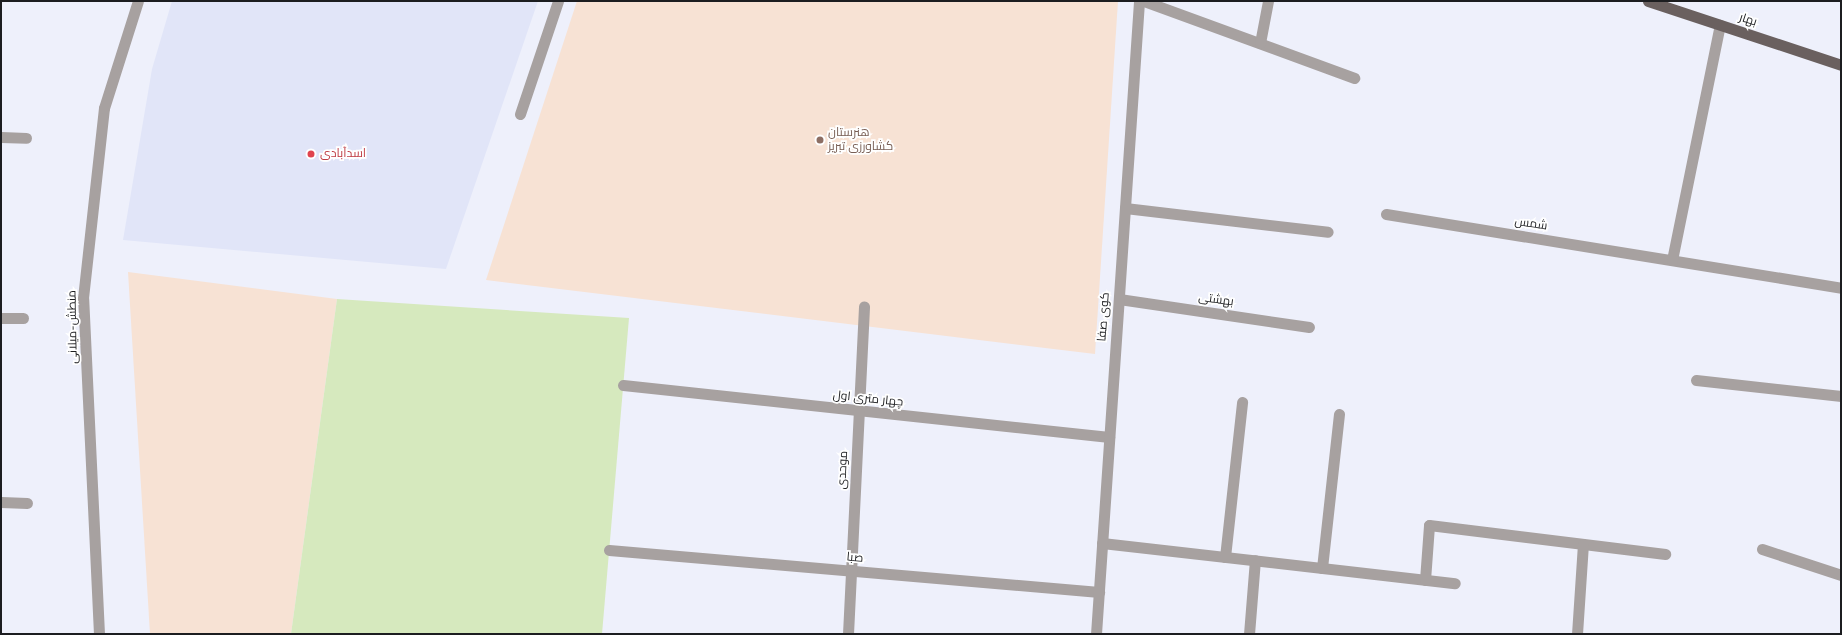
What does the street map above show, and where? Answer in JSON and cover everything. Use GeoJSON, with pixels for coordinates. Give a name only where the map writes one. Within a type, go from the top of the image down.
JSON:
{"type":"FeatureCollection","features":[{"type":"Feature","properties":{"kind":"main road","name":"بهار"},"geometry":{"type":"LineString","coordinates":[[1648,1],[1841,65]]}},
{"type":"Feature","properties":{"kind":"street","name":"منطش-میلانی"},"geometry":{"type":"LineString","coordinates":[[99,634],[83,298],[104,108],[138,1]]}},
{"type":"Feature","properties":{"kind":"street"},"geometry":{"type":"LineString","coordinates":[[520,114],[558,1]]}},
{"type":"Feature","properties":{"kind":"street","name":"کوی صفا"},"geometry":{"type":"LineString","coordinates":[[1096,634],[1139,1]]}},
{"type":"Feature","properties":{"kind":"street"},"geometry":{"type":"LineString","coordinates":[[1144,1],[1354,78]]}},
{"type":"Feature","properties":{"kind":"street"},"geometry":{"type":"LineString","coordinates":[[1260,43],[1268,1]]}},
{"type":"Feature","properties":{"kind":"street"},"geometry":{"type":"LineString","coordinates":[[1672,260],[1720,25]]}},
{"type":"Feature","properties":{"kind":"street"},"geometry":{"type":"LineString","coordinates":[[1,137],[26,138]]}},
{"type":"Feature","properties":{"kind":"street"},"geometry":{"type":"LineString","coordinates":[[1125,208],[1328,232]]}},
{"type":"Feature","properties":{"kind":"street","name":"شمس"},"geometry":{"type":"LineString","coordinates":[[1386,214],[1841,288]]}},
{"type":"Feature","properties":{"kind":"street","name":"بهشتی"},"geometry":{"type":"LineString","coordinates":[[1119,299],[1309,327]]}},
{"type":"Feature","properties":{"kind":"street","name":"موحدی"},"geometry":{"type":"LineString","coordinates":[[848,634],[864,306]]}},
{"type":"Feature","properties":{"kind":"street"},"geometry":{"type":"LineString","coordinates":[[1,318],[23,318]]}},
{"type":"Feature","properties":{"kind":"street"},"geometry":{"type":"LineString","coordinates":[[1696,380],[1841,396]]}},
{"type":"Feature","properties":{"kind":"street","name":"چهار متری اول"},"geometry":{"type":"LineString","coordinates":[[623,386],[1109,437]]}},
{"type":"Feature","properties":{"kind":"street"},"geometry":{"type":"LineString","coordinates":[[1225,557],[1242,402]]}},
{"type":"Feature","properties":{"kind":"street"},"geometry":{"type":"LineString","coordinates":[[1322,568],[1339,414]]}},
{"type":"Feature","properties":{"kind":"street"},"geometry":{"type":"LineString","coordinates":[[1,502],[28,503]]}},
{"type":"Feature","properties":{"kind":"street"},"geometry":{"type":"LineString","coordinates":[[1425,580],[1429,525],[1665,554]]}},
{"type":"Feature","properties":{"kind":"street"},"geometry":{"type":"LineString","coordinates":[[1102,543],[1455,583]]}},
{"type":"Feature","properties":{"kind":"street"},"geometry":{"type":"LineString","coordinates":[[1577,634],[1583,544]]}},
{"type":"Feature","properties":{"kind":"street"},"geometry":{"type":"LineString","coordinates":[[1762,549],[1841,575]]}},
{"type":"Feature","properties":{"kind":"street","name":"صبا"},"geometry":{"type":"LineString","coordinates":[[609,550],[1099,592]]}},
{"type":"Feature","properties":{"kind":"street"},"geometry":{"type":"LineString","coordinates":[[1249,634],[1255,560]]}},
{"type":"Feature","properties":{"kind":"shaded area","name":"اسدآبادی"},"geometry":{"type":"Polygon","coordinates":[[[172,1],[538,1],[446,269],[123,240],[152,69],[172,1]]]}},
{"type":"Feature","properties":{"kind":"shaded area","name":"هنرستان کشاورزی تبریز"},"geometry":{"type":"Polygon","coordinates":[[[577,1],[1118,1],[1095,354],[486,280],[577,1]]]}},
{"type":"Feature","properties":{"kind":"shaded area"},"geometry":{"type":"Polygon","coordinates":[[[128,272],[337,299],[291,634],[150,634],[128,272]]]}},
{"type":"Feature","properties":{"kind":"green space"},"geometry":{"type":"Polygon","coordinates":[[[337,299],[629,318],[602,634],[291,634],[337,299]]]}},
{"type":"Feature","properties":{"kind":"place","name":"هنرستان کشاورزی تبریز"},"geometry":{"type":"Point","coordinates":[820,140]}},
{"type":"Feature","properties":{"kind":"place","name":"اسدآبادی"},"geometry":{"type":"Point","coordinates":[311,154]}}]}
